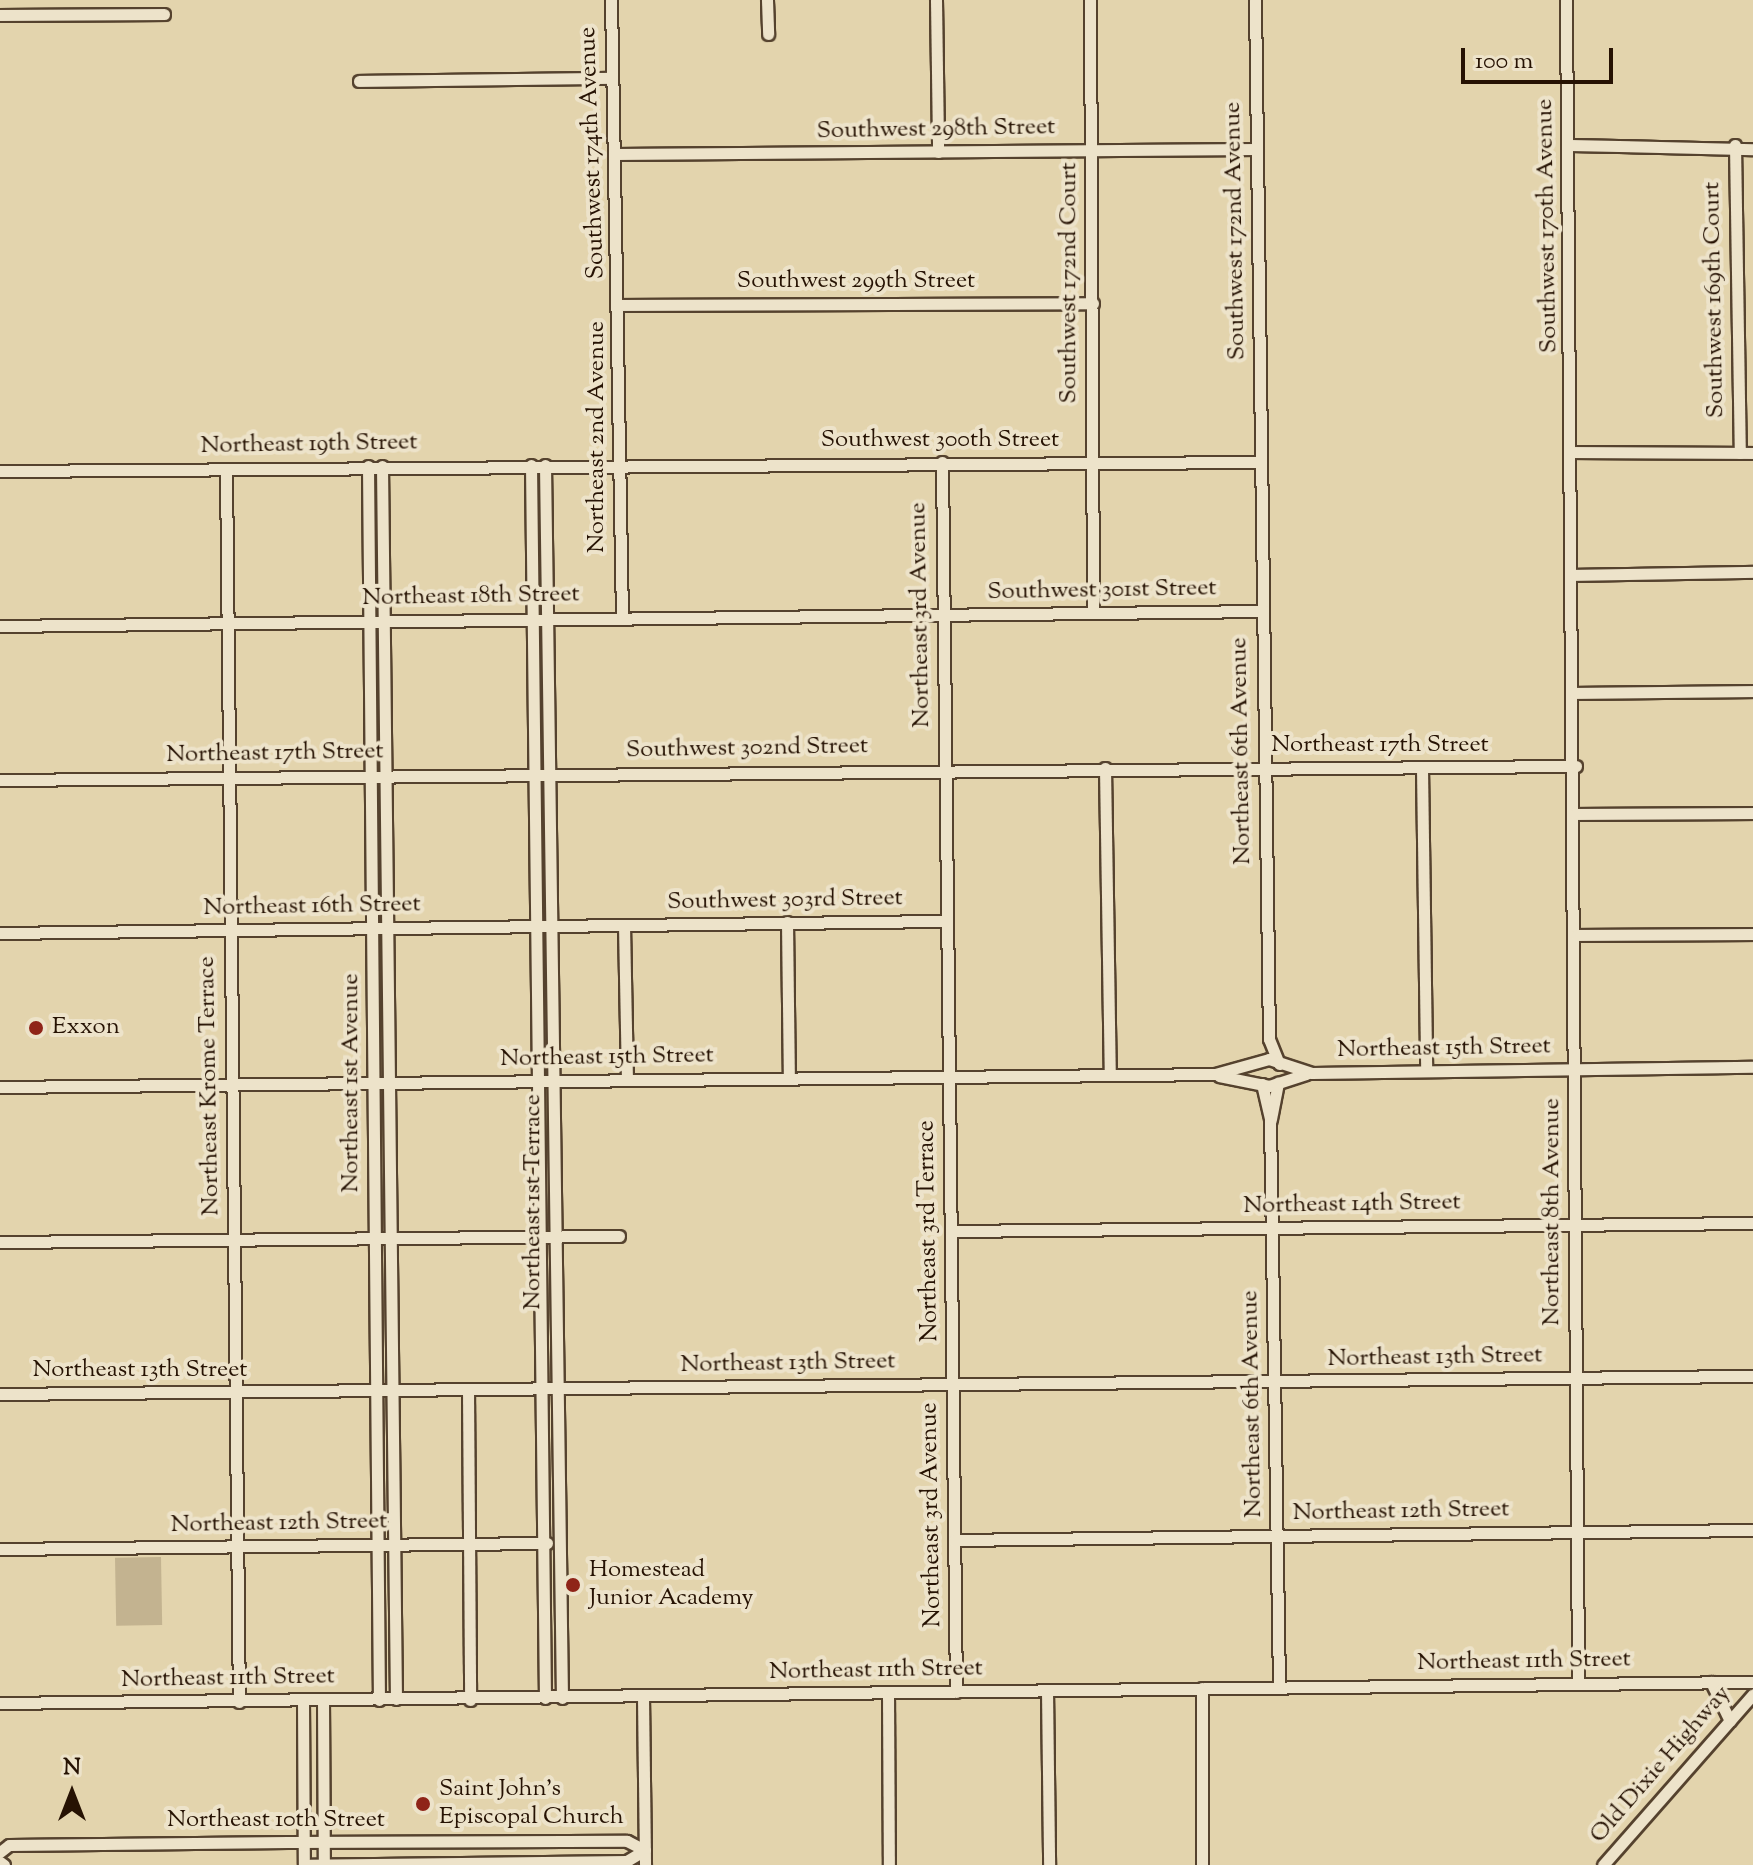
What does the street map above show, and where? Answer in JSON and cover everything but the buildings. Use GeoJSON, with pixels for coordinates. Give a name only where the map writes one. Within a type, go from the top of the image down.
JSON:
{"type":"FeatureCollection","features":[{"type":"Feature","properties":{"kind":"street","name":"Southwest 174th Avenue"},"geometry":{"type":"LineString","coordinates":[[611,0],[619,305]]}},
{"type":"Feature","properties":{"kind":"street"},"geometry":{"type":"LineString","coordinates":[[767,0],[768,34]]}},
{"type":"Feature","properties":{"kind":"street"},"geometry":{"type":"LineString","coordinates":[[936,0],[938,152]]}},
{"type":"Feature","properties":{"kind":"street","name":"Southwest 172nd Court"},"geometry":{"type":"LineString","coordinates":[[1090,0],[1093,613]]}},
{"type":"Feature","properties":{"kind":"street","name":"Southwest 172nd Avenue"},"geometry":{"type":"LineString","coordinates":[[1255,0],[1261,462]]}},
{"type":"Feature","properties":{"kind":"street","name":"Southwest 170th Avenue"},"geometry":{"type":"LineString","coordinates":[[1566,0],[1573,452]]}},
{"type":"Feature","properties":{"kind":"street"},"geometry":{"type":"LineString","coordinates":[[0,15],[164,14]]}},
{"type":"Feature","properties":{"kind":"street"},"geometry":{"type":"LineString","coordinates":[[359,81],[612,78]]}},
{"type":"Feature","properties":{"kind":"street"},"geometry":{"type":"LineString","coordinates":[[1570,145],[1735,145],[1753,149]]}},
{"type":"Feature","properties":{"kind":"street","name":"Southwest 169th Court"},"geometry":{"type":"LineString","coordinates":[[1735,145],[1740,453]]}},
{"type":"Feature","properties":{"kind":"street","name":"Southwest 298th Street"},"geometry":{"type":"LineString","coordinates":[[615,154],[1257,149]]}},
{"type":"Feature","properties":{"kind":"street","name":"Southwest 299th Street"},"geometry":{"type":"LineString","coordinates":[[619,305],[1093,303]]}},
{"type":"Feature","properties":{"kind":"street","name":"Northeast 2nd Avenue"},"geometry":{"type":"LineString","coordinates":[[619,305],[622,617]]}},
{"type":"Feature","properties":{"kind":"street"},"geometry":{"type":"LineString","coordinates":[[1573,452],[1753,453]]}},
{"type":"Feature","properties":{"kind":"street","name":"Northeast 8th Avenue"},"geometry":{"type":"LineString","coordinates":[[1573,452],[1578,1683]]}},
{"type":"Feature","properties":{"kind":"street","name":"Northeast 3rd Avenue"},"geometry":{"type":"LineString","coordinates":[[942,462],[947,921]]}},
{"type":"Feature","properties":{"kind":"street","name":"Southwest 300th Street"},"geometry":{"type":"LineString","coordinates":[[620,465],[1261,462]]}},
{"type":"Feature","properties":{"kind":"street","name":"Northeast 6th Avenue"},"geometry":{"type":"LineString","coordinates":[[1261,462],[1269,1039],[1280,1065],[1270,1119]]}},
{"type":"Feature","properties":{"kind":"street","name":"Northeast 1st Terrace"},"geometry":{"type":"LineString","coordinates":[[531,465],[545,1698]]}},
{"type":"Feature","properties":{"kind":"street","name":"Northeast 1st Terrace"},"geometry":{"type":"LineString","coordinates":[[545,465],[562,1698]]}},
{"type":"Feature","properties":{"kind":"street","name":"Northeast 19th Street"},"geometry":{"type":"LineString","coordinates":[[0,471],[620,465]]}},
{"type":"Feature","properties":{"kind":"street","name":"Northeast 1st Avenue"},"geometry":{"type":"LineString","coordinates":[[368,466],[379,1700]]}},
{"type":"Feature","properties":{"kind":"street","name":"Northeast 1st Avenue"},"geometry":{"type":"LineString","coordinates":[[382,466],[396,1699]]}},
{"type":"Feature","properties":{"kind":"street","name":"Northeast Krome Terrace"},"geometry":{"type":"LineString","coordinates":[[226,469],[239,1702]]}},
{"type":"Feature","properties":{"kind":"street"},"geometry":{"type":"LineString","coordinates":[[1574,575],[1753,572]]}},
{"type":"Feature","properties":{"kind":"street","name":"Southwest 301st Street"},"geometry":{"type":"LineString","coordinates":[[942,615],[1263,611]]}},
{"type":"Feature","properties":{"kind":"street","name":"Northeast 18th Street"},"geometry":{"type":"LineString","coordinates":[[0,626],[942,615]]}},
{"type":"Feature","properties":{"kind":"street"},"geometry":{"type":"LineString","coordinates":[[1575,693],[1753,691]]}},
{"type":"Feature","properties":{"kind":"street","name":"Northeast 17th Street"},"geometry":{"type":"LineString","coordinates":[[945,768],[1576,766]]}},
{"type":"Feature","properties":{"kind":"street","name":"Southwest 302nd Street"},"geometry":{"type":"LineString","coordinates":[[550,774],[945,768]]}},
{"type":"Feature","properties":{"kind":"street"},"geometry":{"type":"LineString","coordinates":[[1105,768],[1110,1075]]}},
{"type":"Feature","properties":{"kind":"street"},"geometry":{"type":"LineString","coordinates":[[1422,768],[1426,1071]]}},
{"type":"Feature","properties":{"kind":"street","name":"Northeast 17th Street"},"geometry":{"type":"LineString","coordinates":[[0,780],[550,774]]}},
{"type":"Feature","properties":{"kind":"street"},"geometry":{"type":"LineString","coordinates":[[1576,814],[1753,813]]}},
{"type":"Feature","properties":{"kind":"street","name":"Southwest 303rd Street"},"geometry":{"type":"LineString","coordinates":[[624,925],[947,921]]}},
{"type":"Feature","properties":{"kind":"street","name":"Northeast 3rd Terrace"},"geometry":{"type":"LineString","coordinates":[[947,921],[953,1385]]}},
{"type":"Feature","properties":{"kind":"street"},"geometry":{"type":"LineString","coordinates":[[787,922],[789,1078]]}},
{"type":"Feature","properties":{"kind":"street"},"geometry":{"type":"LineString","coordinates":[[624,925],[627,1080]]}},
{"type":"Feature","properties":{"kind":"street","name":"Northeast 16th Street"},"geometry":{"type":"LineString","coordinates":[[0,933],[624,925]]}},
{"type":"Feature","properties":{"kind":"street"},"geometry":{"type":"LineString","coordinates":[[1577,935],[1753,934]]}},
{"type":"Feature","properties":{"kind":"street","name":"Northeast 6th Avenue"},"geometry":{"type":"LineString","coordinates":[[1269,1039],[1260,1063],[1270,1119],[1279,1688]]}},
{"type":"Feature","properties":{"kind":"street","name":"Northeast 15th Street"},"geometry":{"type":"LineString","coordinates":[[1215,1074],[1260,1063],[1312,1073]]}},
{"type":"Feature","properties":{"kind":"street","name":"Northeast 15th Street"},"geometry":{"type":"LineString","coordinates":[[0,1087],[1215,1074],[1262,1084],[1312,1073],[1753,1067]]}},
{"type":"Feature","properties":{"kind":"street","name":"Northeast 14th Street"},"geometry":{"type":"LineString","coordinates":[[951,1231],[1753,1223]]}},
{"type":"Feature","properties":{"kind":"street"},"geometry":{"type":"LineString","coordinates":[[0,1242],[619,1236]]}},
{"type":"Feature","properties":{"kind":"street","name":"Northeast 13th Street"},"geometry":{"type":"LineString","coordinates":[[0,1394],[1753,1376]]}},
{"type":"Feature","properties":{"kind":"street","name":"Northeast 3rd Avenue"},"geometry":{"type":"LineString","coordinates":[[953,1385],[956,1692]]}},
{"type":"Feature","properties":{"kind":"street"},"geometry":{"type":"LineString","coordinates":[[468,1390],[470,1700]]}},
{"type":"Feature","properties":{"kind":"street","name":"Northeast 12th Street"},"geometry":{"type":"LineString","coordinates":[[954,1540],[1753,1530]]}},
{"type":"Feature","properties":{"kind":"street","name":"Northeast 12th Street"},"geometry":{"type":"LineString","coordinates":[[0,1549],[560,1543]]}},
{"type":"Feature","properties":{"kind":"street"},"geometry":{"type":"LineString","coordinates":[[1711,1682],[1730,1721]]}},
{"type":"Feature","properties":{"kind":"street","name":"Northeast 11th Street"},"geometry":{"type":"LineString","coordinates":[[0,1703],[470,1700],[1753,1682]]}},
{"type":"Feature","properties":{"kind":"street"},"geometry":{"type":"LineString","coordinates":[[1202,1688],[1202,1865]]}},
{"type":"Feature","properties":{"kind":"street"},"geometry":{"type":"LineString","coordinates":[[1047,1690],[1049,1865]]}},
{"type":"Feature","properties":{"kind":"street"},"geometry":{"type":"LineString","coordinates":[[888,1693],[889,1865]]}},
{"type":"Feature","properties":{"kind":"street","name":"Old Dixie Highway"},"geometry":{"type":"LineString","coordinates":[[1603,1865],[1753,1694]]}},
{"type":"Feature","properties":{"kind":"street"},"geometry":{"type":"LineString","coordinates":[[643,1697],[645,1865]]}},
{"type":"Feature","properties":{"kind":"street"},"geometry":{"type":"LineString","coordinates":[[303,1700],[304,1842],[307,1865]]}},
{"type":"Feature","properties":{"kind":"street"},"geometry":{"type":"LineString","coordinates":[[323,1700],[324,1865]]}},
{"type":"Feature","properties":{"kind":"street","name":"Northeast 10th Street"},"geometry":{"type":"LineString","coordinates":[[0,1852],[9,1845],[304,1842],[627,1841],[645,1850]]}},
{"type":"Feature","properties":{"kind":"street"},"geometry":{"type":"LineString","coordinates":[[464,1842],[465,1863]]}},
{"type":"Feature","properties":{"kind":"street","name":"Northeast 10th Street"},"geometry":{"type":"LineString","coordinates":[[307,1865],[627,1861],[645,1850]]}},
{"type":"Feature","properties":{"kind":"shaded area"},"geometry":{"type":"Polygon","coordinates":[[[161,1557],[162,1625],[116,1626],[115,1558],[161,1557]]]}},
{"type":"Feature","properties":{"kind":"place","name":"Exxon"},"geometry":{"type":"Point","coordinates":[36,1028]}},
{"type":"Feature","properties":{"kind":"place","name":"Homestead Junior Academy"},"geometry":{"type":"Point","coordinates":[573,1585]}},
{"type":"Feature","properties":{"kind":"place","name":"Saint John's Episcopal Church"},"geometry":{"type":"Point","coordinates":[423,1804]}}]}
